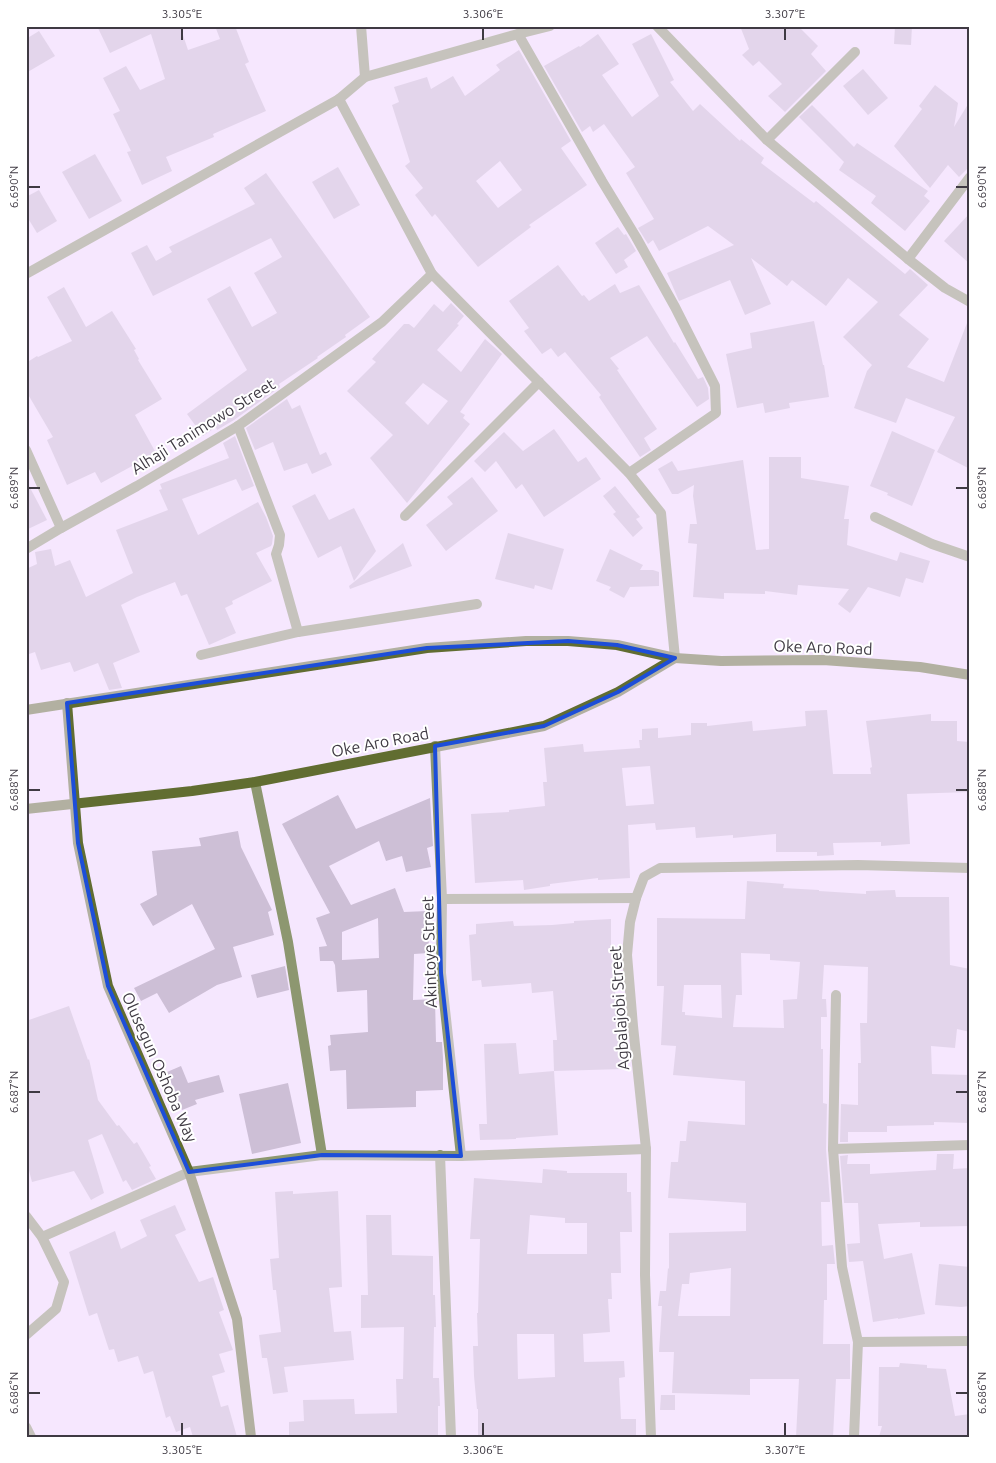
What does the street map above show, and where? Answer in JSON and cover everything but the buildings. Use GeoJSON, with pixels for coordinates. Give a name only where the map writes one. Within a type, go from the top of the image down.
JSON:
{"type":"FeatureCollection","features":[{"type":"Feature","properties":{"kind":"main road","name":"Oke Aro Road"},"geometry":{"type":"LineString","coordinates":[[26,710],[427,648],[526,641],[568,641],[617,645],[674,658],[832,661],[920,667],[970,674]]}},
{"type":"Feature","properties":{"kind":"main road","name":"Oke Aro Road"},"geometry":{"type":"LineString","coordinates":[[26,809],[192,792],[255,782],[544,726],[618,692],[674,658]]}},
{"type":"Feature","properties":{"kind":"main road","name":"Olusegun Oshoba Way"},"geometry":{"type":"LineString","coordinates":[[67,703],[78,843],[108,986],[189,1172],[237,1320],[251,1437]]}},
{"type":"Feature","properties":{"kind":"street"},"geometry":{"type":"LineString","coordinates":[[361,26],[365,77]]}},
{"type":"Feature","properties":{"kind":"street"},"geometry":{"type":"LineString","coordinates":[[26,274],[339,99],[365,77],[550,26]]}},
{"type":"Feature","properties":{"kind":"street"},"geometry":{"type":"LineString","coordinates":[[657,26],[767,140],[908,259],[945,288],[970,302]]}},
{"type":"Feature","properties":{"kind":"street"},"geometry":{"type":"LineString","coordinates":[[518,34],[636,237],[675,307],[715,386],[716,413],[629,474]]}},
{"type":"Feature","properties":{"kind":"street"},"geometry":{"type":"LineString","coordinates":[[767,140],[855,52]]}},
{"type":"Feature","properties":{"kind":"street"},"geometry":{"type":"LineString","coordinates":[[339,99],[432,274],[629,474],[661,513],[674,658]]}},
{"type":"Feature","properties":{"kind":"street"},"geometry":{"type":"LineString","coordinates":[[908,259],[970,177]]}},
{"type":"Feature","properties":{"kind":"street","name":"Alhaji Tanimowo Street"},"geometry":{"type":"LineString","coordinates":[[26,550],[238,426],[382,322],[432,274]]}},
{"type":"Feature","properties":{"kind":"street"},"geometry":{"type":"LineString","coordinates":[[406,516],[538,382]]}},
{"type":"Feature","properties":{"kind":"street"},"geometry":{"type":"LineString","coordinates":[[238,426],[280,535],[276,554],[298,632]]}},
{"type":"Feature","properties":{"kind":"street"},"geometry":{"type":"LineString","coordinates":[[26,450],[61,528]]}},
{"type":"Feature","properties":{"kind":"street"},"geometry":{"type":"LineString","coordinates":[[874,518],[932,544],[970,557]]}},
{"type":"Feature","properties":{"kind":"street"},"geometry":{"type":"LineString","coordinates":[[201,655],[298,632],[477,604]]}},
{"type":"Feature","properties":{"kind":"street","name":"Akintoye Street"},"geometry":{"type":"LineString","coordinates":[[435,746],[442,900],[441,973],[461,1156]]}},
{"type":"Feature","properties":{"kind":"street"},"geometry":{"type":"LineString","coordinates":[[255,782],[288,942],[322,1155]]}},
{"type":"Feature","properties":{"kind":"street","name":"Agbalajobi Street"},"geometry":{"type":"LineString","coordinates":[[651,1437],[645,1275],[646,1149],[627,955],[630,922],[644,876],[660,868],[858,865],[970,868]]}},
{"type":"Feature","properties":{"kind":"street"},"geometry":{"type":"LineString","coordinates":[[442,900],[636,898]]}},
{"type":"Feature","properties":{"kind":"street"},"geometry":{"type":"LineString","coordinates":[[836,995],[833,1149],[842,1267],[858,1342],[854,1437]]}},
{"type":"Feature","properties":{"kind":"street"},"geometry":{"type":"LineString","coordinates":[[833,1149],[970,1145]]}},
{"type":"Feature","properties":{"kind":"street"},"geometry":{"type":"LineString","coordinates":[[42,1237],[189,1172],[322,1155],[461,1156],[646,1149]]}},
{"type":"Feature","properties":{"kind":"street"},"geometry":{"type":"LineString","coordinates":[[440,1155],[451,1437]]}},
{"type":"Feature","properties":{"kind":"street"},"geometry":{"type":"LineString","coordinates":[[26,1216],[42,1237],[64,1282],[56,1309],[26,1334]]}},
{"type":"Feature","properties":{"kind":"street"},"geometry":{"type":"LineString","coordinates":[[858,1342],[970,1341]]}},
{"type":"Feature","properties":{"kind":"street"},"geometry":{"type":"LineString","coordinates":[[26,1427],[31,1437]]}},
{"type":"Feature","properties":{"kind":"highlighted area"},"geometry":{"type":"Polygon","coordinates":[[[568,641],[617,645],[675,658],[618,692],[544,726],[435,746],[441,973],[461,1156],[322,1155],[189,1172],[108,986],[78,843],[67,703],[427,648],[568,641]]]}}]}
